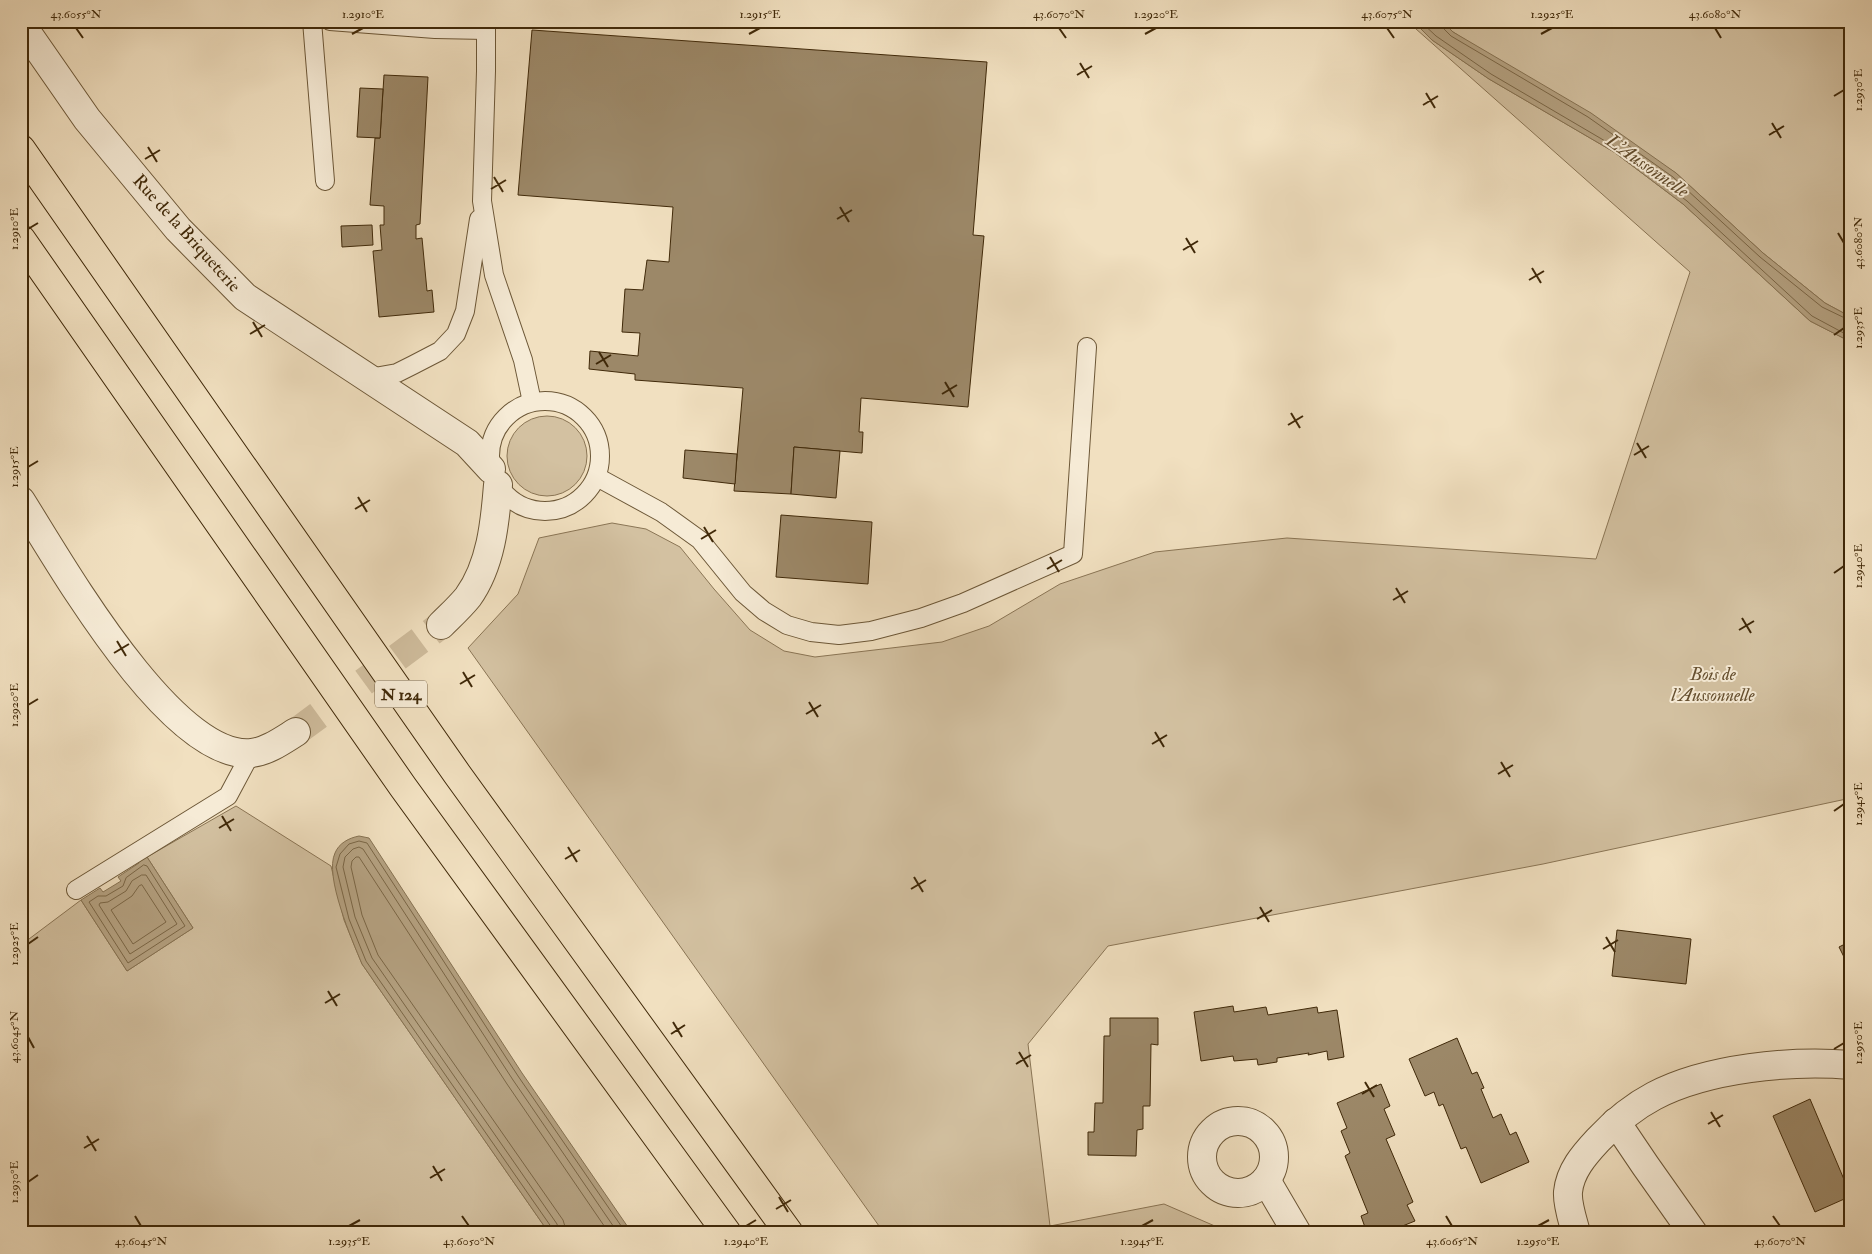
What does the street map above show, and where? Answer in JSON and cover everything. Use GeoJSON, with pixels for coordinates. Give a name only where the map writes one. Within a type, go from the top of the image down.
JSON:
{"type":"FeatureCollection","features":[{"type":"Feature","properties":{"kind":"highway","name":"N 124"},"geometry":{"type":"LineString","coordinates":[[21,149],[463,782],[789,1233]]}},
{"type":"Feature","properties":{"kind":"highway","name":"N 124"},"geometry":{"type":"LineString","coordinates":[[21,239],[403,787],[727,1233]]}},
{"type":"Feature","properties":{"kind":"street","name":"Rue de la Briqueterie"},"geometry":{"type":"LineString","coordinates":[[21,24],[87,119],[178,229],[245,297],[467,443],[495,477]]}},
{"type":"Feature","properties":{"kind":"street"},"geometry":{"type":"LineString","coordinates":[[441,625],[468,597],[482,570],[488,553],[496,516],[495,477]]}},
{"type":"Feature","properties":{"kind":"street"},"geometry":{"type":"LineString","coordinates":[[21,501],[116,648],[138,676],[189,727],[212,743],[233,750],[251,753],[276,745],[296,732]]}},
{"type":"Feature","properties":{"kind":"street"},"geometry":{"type":"LineString","coordinates":[[1576,1233],[1568,1194],[1571,1176],[1590,1148],[1616,1122],[1634,1108],[1654,1096],[1701,1077],[1764,1066],[1851,1064]]}},
{"type":"Feature","properties":{"kind":"street"},"geometry":{"type":"LineString","coordinates":[[1616,1122],[1692,1233]]}},
{"type":"Feature","properties":{"kind":"street"},"geometry":{"type":"LineString","coordinates":[[1266,1180],[1297,1233]]}},
{"type":"Feature","properties":{"kind":"lane"},"geometry":{"type":"LineString","coordinates":[[312,21],[325,181]]}},
{"type":"Feature","properties":{"kind":"lane"},"geometry":{"type":"LineString","coordinates":[[330,21],[435,29],[486,26],[482,201],[465,311],[456,334],[440,352],[397,373],[368,378]]}},
{"type":"Feature","properties":{"kind":"lane"},"geometry":{"type":"LineString","coordinates":[[482,201],[494,275],[523,360],[532,402]]}},
{"type":"Feature","properties":{"kind":"lane"},"geometry":{"type":"LineString","coordinates":[[597,477],[661,512],[700,540],[743,593],[764,611],[787,624],[811,632],[839,635],[871,631],[913,620],[963,603],[1073,554],[1087,347]]}},
{"type":"Feature","properties":{"kind":"lane"},"geometry":{"type":"LineString","coordinates":[[549,400],[566,404],[581,413],[592,426],[600,443],[601,460],[597,477],[588,492],[575,503],[559,510],[542,512],[525,508],[510,499],[495,477],[490,452],[494,435],[503,420],[516,408],[532,402],[549,400]]}},
{"type":"Feature","properties":{"kind":"lane"},"geometry":{"type":"LineString","coordinates":[[76,890],[228,796],[251,753]]}},
{"type":"Feature","properties":{"kind":"green space","name":"Bois de l'Aussonnelle"},"geometry":{"type":"Polygon","coordinates":[[[1407,21],[1413,21],[1432,40],[1489,79],[1614,152],[1683,204],[1810,321],[1851,342],[1851,798],[1543,864],[1108,946],[1028,1044],[1050,1226],[1164,1204],[1231,1233],[884,1233],[468,648],[518,594],[539,538],[612,523],[646,529],[680,547],[750,630],[784,651],[815,657],[942,642],[989,626],[1060,584],[1155,552],[1287,538],[1596,559],[1690,272],[1407,21]]]}},
{"type":"Feature","properties":{"kind":"green space"},"geometry":{"type":"Polygon","coordinates":[[[1442,21],[1851,21],[1851,317],[1825,303],[1763,253],[1676,173],[1453,32],[1442,21]]]}},
{"type":"Feature","properties":{"kind":"green space"},"geometry":{"type":"Polygon","coordinates":[[[547,416],[562,419],[575,428],[584,441],[587,456],[584,471],[575,484],[562,493],[547,496],[532,493],[519,484],[510,471],[507,456],[510,441],[519,428],[532,419],[547,416]]]}},
{"type":"Feature","properties":{"kind":"green space"},"geometry":{"type":"Polygon","coordinates":[[[236,806],[331,866],[344,920],[362,964],[549,1233],[21,1233],[21,945],[81,900],[127,971],[193,928],[147,857],[236,806]]]}},
{"type":"Feature","properties":{"kind":"water","name":"L'Aussonnelle"},"geometry":{"type":"Polygon","coordinates":[[[1413,21],[1442,21],[1453,32],[1591,113],[1676,173],[1763,253],[1825,303],[1851,317],[1851,342],[1810,321],[1683,204],[1614,152],[1489,79],[1432,40],[1413,21]]]}},
{"type":"Feature","properties":{"kind":"water"},"geometry":{"type":"Polygon","coordinates":[[[359,836],[369,838],[522,1073],[632,1233],[549,1233],[362,964],[341,908],[333,877],[333,863],[339,846],[359,836]]]}},
{"type":"Feature","properties":{"kind":"water"},"geometry":{"type":"Polygon","coordinates":[[[147,857],[193,928],[127,971],[81,900],[100,888],[103,892],[121,881],[118,877],[139,863],[137,860],[147,857]]]}},
{"type":"Feature","properties":{"kind":"building"},"geometry":{"type":"Polygon","coordinates":[[[532,30],[987,62],[973,235],[984,236],[968,407],[861,398],[859,432],[863,432],[862,453],[794,447],[791,494],[734,491],[743,388],[635,380],[635,374],[589,369],[590,351],[638,356],[640,333],[622,332],[625,289],[643,290],[647,260],[669,262],[673,207],[518,195],[532,30]]]}},
{"type":"Feature","properties":{"kind":"building"},"geometry":{"type":"Polygon","coordinates":[[[384,75],[428,77],[420,224],[416,225],[416,239],[422,238],[427,291],[432,290],[434,312],[379,317],[373,251],[382,250],[380,225],[384,225],[384,206],[370,205],[375,138],[380,138],[384,75]]]}},
{"type":"Feature","properties":{"kind":"building"},"geometry":{"type":"Polygon","coordinates":[[[360,88],[383,89],[380,138],[357,137],[360,88]]]}},
{"type":"Feature","properties":{"kind":"building"},"geometry":{"type":"Polygon","coordinates":[[[372,225],[373,245],[342,247],[341,226],[372,225]]]}},
{"type":"Feature","properties":{"kind":"building"},"geometry":{"type":"Polygon","coordinates":[[[794,447],[840,451],[836,498],[791,494],[794,447]]]}},
{"type":"Feature","properties":{"kind":"building"},"geometry":{"type":"Polygon","coordinates":[[[685,450],[737,454],[735,484],[683,478],[685,450]]]}},
{"type":"Feature","properties":{"kind":"building"},"geometry":{"type":"Polygon","coordinates":[[[781,515],[872,522],[868,584],[776,577],[781,515]]]}},
{"type":"Feature","properties":{"kind":"building"},"geometry":{"type":"Polygon","coordinates":[[[1617,930],[1691,939],[1686,984],[1612,976],[1617,930]]]}},
{"type":"Feature","properties":{"kind":"building"},"geometry":{"type":"Polygon","coordinates":[[[1851,941],[1851,971],[1839,947],[1851,941]]]}},
{"type":"Feature","properties":{"kind":"building"},"geometry":{"type":"Polygon","coordinates":[[[1233,1006],[1234,1012],[1266,1007],[1268,1015],[1317,1007],[1318,1013],[1337,1010],[1344,1057],[1328,1060],[1327,1051],[1277,1058],[1277,1062],[1258,1065],[1257,1059],[1234,1061],[1233,1056],[1201,1061],[1194,1012],[1233,1006]]]}},
{"type":"Feature","properties":{"kind":"building"},"geometry":{"type":"Polygon","coordinates":[[[1110,1018],[1158,1018],[1158,1045],[1151,1044],[1150,1106],[1143,1106],[1143,1129],[1137,1130],[1136,1156],[1088,1155],[1088,1132],[1094,1132],[1095,1103],[1103,1103],[1104,1036],[1110,1036],[1110,1018]]]}},
{"type":"Feature","properties":{"kind":"building"},"geometry":{"type":"Polygon","coordinates":[[[1457,1038],[1472,1074],[1477,1072],[1484,1088],[1481,1089],[1493,1118],[1501,1114],[1510,1135],[1516,1132],[1529,1162],[1481,1183],[1466,1147],[1461,1149],[1443,1104],[1439,1106],[1434,1092],[1425,1096],[1409,1059],[1457,1038]]]}},
{"type":"Feature","properties":{"kind":"building"},"geometry":{"type":"Polygon","coordinates":[[[1381,1084],[1390,1106],[1384,1109],[1395,1135],[1386,1139],[1413,1202],[1407,1205],[1415,1221],[1385,1233],[1367,1233],[1361,1216],[1368,1213],[1345,1156],[1350,1153],[1341,1131],[1347,1128],[1337,1103],[1381,1084]]]}},
{"type":"Feature","properties":{"kind":"building"},"geometry":{"type":"Polygon","coordinates":[[[1810,1099],[1851,1196],[1815,1212],[1773,1116],[1810,1099]]]}},
{"type":"Feature","properties":{"kind":"tunnel"},"geometry":{"type":"LineString","coordinates":[[296,732],[441,625]]}}]}
